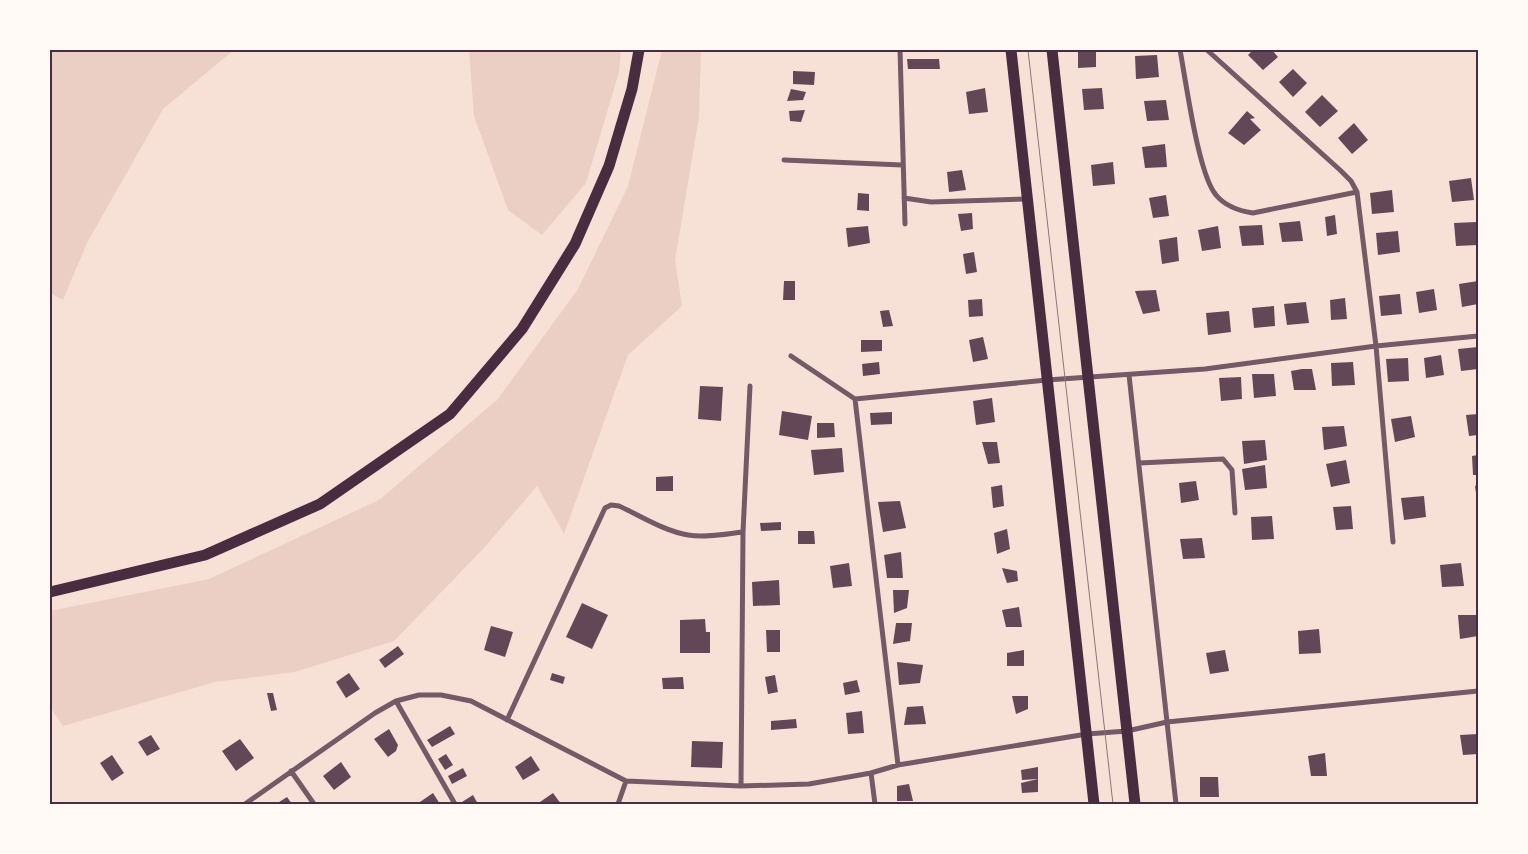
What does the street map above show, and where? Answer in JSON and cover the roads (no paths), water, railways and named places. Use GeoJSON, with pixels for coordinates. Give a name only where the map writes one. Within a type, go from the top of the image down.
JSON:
{"type":"FeatureCollection","features":[{"type":"Feature","properties":{"kind":"main road"},"geometry":{"type":"LineString","coordinates":[[50,592],[205,555],[231,544],[320,504],[450,414],[522,329],[575,244],[609,166],[632,89],[639,50]]}},
{"type":"Feature","properties":{"kind":"main road"},"geometry":{"type":"LineString","coordinates":[[1011,50],[1094,804]]}},
{"type":"Feature","properties":{"kind":"main road"},"geometry":{"type":"LineString","coordinates":[[1052,50],[1134,804]]}},
{"type":"Feature","properties":{"kind":"street"},"geometry":{"type":"LineString","coordinates":[[900,50],[905,224]]}},
{"type":"Feature","properties":{"kind":"street"},"geometry":{"type":"LineString","coordinates":[[1180,50],[1204,171],[1216,195],[1230,206],[1242,212],[1253,213],[1357,192]]}},
{"type":"Feature","properties":{"kind":"street"},"geometry":{"type":"LineString","coordinates":[[1207,50],[1340,170],[1351,181],[1357,192],[1376,346],[1394,542]]}},
{"type":"Feature","properties":{"kind":"street"},"geometry":{"type":"LineString","coordinates":[[784,160],[902,166]]}},
{"type":"Feature","properties":{"kind":"street"},"geometry":{"type":"LineString","coordinates":[[904,198],[931,202],[1028,199]]}},
{"type":"Feature","properties":{"kind":"street"},"geometry":{"type":"LineString","coordinates":[[791,356],[855,399],[1047,380],[1205,369],[1376,346],[1478,336]]}},
{"type":"Feature","properties":{"kind":"street"},"geometry":{"type":"LineString","coordinates":[[1129,374],[1176,804]]}},
{"type":"Feature","properties":{"kind":"street"},"geometry":{"type":"LineString","coordinates":[[741,786],[743,532],[750,386]]}},
{"type":"Feature","properties":{"kind":"street"},"geometry":{"type":"LineString","coordinates":[[855,399],[898,765]]}},
{"type":"Feature","properties":{"kind":"street"},"geometry":{"type":"LineString","coordinates":[[1139,463],[1223,459],[1230,465],[1232,470],[1235,513]]}},
{"type":"Feature","properties":{"kind":"street"},"geometry":{"type":"LineString","coordinates":[[507,720],[605,508],[611,505],[619,506],[674,532],[688,535],[702,536],[743,532]]}},
{"type":"Feature","properties":{"kind":"street"},"geometry":{"type":"LineString","coordinates":[[245,804],[375,713],[396,702],[419,695],[441,695],[471,700],[626,781],[741,786],[809,784],[898,765],[1087,734],[1127,731],[1167,722],[1478,691]]}},
{"type":"Feature","properties":{"kind":"street"},"geometry":{"type":"LineString","coordinates":[[396,702],[455,804]]}},
{"type":"Feature","properties":{"kind":"street"},"geometry":{"type":"LineString","coordinates":[[291,771],[314,804]]}},
{"type":"Feature","properties":{"kind":"street"},"geometry":{"type":"LineString","coordinates":[[871,772],[875,804]]}},
{"type":"Feature","properties":{"kind":"street"},"geometry":{"type":"LineString","coordinates":[[618,804],[626,781]]}},
{"type":"Feature","properties":{"kind":"tram line"},"geometry":{"type":"LineString","coordinates":[[1028,50],[1113,804]]}}]}
